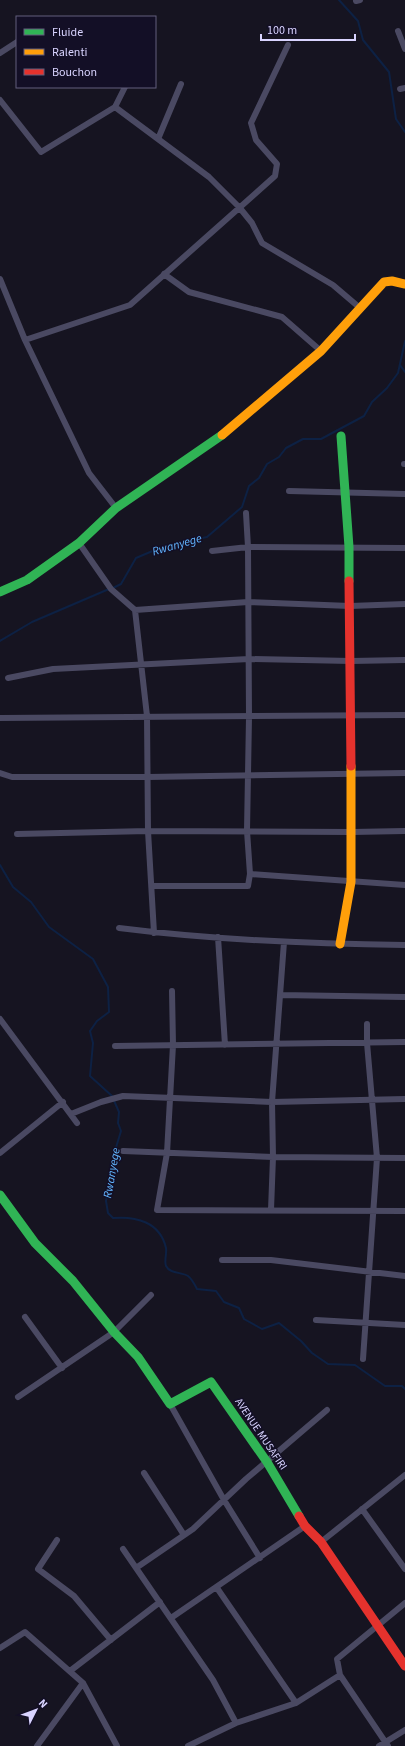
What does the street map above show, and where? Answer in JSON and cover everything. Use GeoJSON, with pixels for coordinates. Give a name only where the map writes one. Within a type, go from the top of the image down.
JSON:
{"type":"FeatureCollection","features":[{"type":"Feature","properties":{"kind":"street"},"geometry":{"type":"LineString","coordinates":[[398,31],[405,49]]}},
{"type":"Feature","properties":{"kind":"street"},"geometry":{"type":"LineString","coordinates":[[0,53],[16,43]]}},
{"type":"Feature","properties":{"kind":"street"},"geometry":{"type":"LineString","coordinates":[[25,340],[130,305],[239,206],[275,176],[277,164],[256,140],[252,123],[288,45]]}},
{"type":"Feature","properties":{"kind":"street"},"geometry":{"type":"LineString","coordinates":[[158,139],[181,84]]}},
{"type":"Feature","properties":{"kind":"street"},"geometry":{"type":"LineString","coordinates":[[0,100],[40,152],[115,106],[125,88]]}},
{"type":"Feature","properties":{"kind":"street"},"geometry":{"type":"LineString","coordinates":[[115,106],[209,177],[239,206],[252,223],[262,243],[332,285],[360,308]]}},
{"type":"Feature","properties":{"kind":"street"},"geometry":{"type":"LineString","coordinates":[[164,274],[189,292],[282,317],[321,351]]}},
{"type":"Feature","properties":{"kind":"street"},"geometry":{"type":"LineString","coordinates":[[0,278],[25,340],[90,473],[116,508]]}},
{"type":"Feature","properties":{"kind":"street"},"geometry":{"type":"LineString","coordinates":[[0,592],[27,580],[79,543],[116,508],[231,428],[321,351],[384,282],[392,281],[405,284]]}},
{"type":"Feature","properties":{"kind":"street"},"geometry":{"type":"LineString","coordinates":[[340,944],[351,882],[352,832],[352,716],[349,547],[341,436]]}},
{"type":"Feature","properties":{"kind":"street"},"geometry":{"type":"LineString","coordinates":[[289,491],[405,494]]}},
{"type":"Feature","properties":{"kind":"street"},"geometry":{"type":"LineString","coordinates":[[152,886],[248,886],[250,874],[247,831],[249,659],[248,547],[246,513]]}},
{"type":"Feature","properties":{"kind":"street"},"geometry":{"type":"LineString","coordinates":[[79,543],[111,589],[135,610],[147,716],[148,831],[154,933]]}},
{"type":"Feature","properties":{"kind":"street"},"geometry":{"type":"LineString","coordinates":[[212,551],[248,547],[405,548]]}},
{"type":"Feature","properties":{"kind":"street"},"geometry":{"type":"LineString","coordinates":[[135,610],[248,602],[350,606],[405,604]]}},
{"type":"Feature","properties":{"kind":"street"},"geometry":{"type":"LineString","coordinates":[[8,678],[53,669],[249,659],[351,661],[405,660]]}},
{"type":"Feature","properties":{"kind":"street"},"geometry":{"type":"LineString","coordinates":[[0,718],[147,716],[405,716]]}},
{"type":"Feature","properties":{"kind":"street"},"geometry":{"type":"LineString","coordinates":[[0,773],[12,777],[148,777],[405,773]]}},
{"type":"Feature","properties":{"kind":"street"},"geometry":{"type":"LineString","coordinates":[[17,834],[148,831],[405,831]]}},
{"type":"Feature","properties":{"kind":"street"},"geometry":{"type":"LineString","coordinates":[[250,874],[405,885]]}},
{"type":"Feature","properties":{"kind":"street"},"geometry":{"type":"LineString","coordinates":[[120,928],[154,933],[284,942],[405,945]]}},
{"type":"Feature","properties":{"kind":"street"},"geometry":{"type":"LineString","coordinates":[[218,937],[225,1045]]}},
{"type":"Feature","properties":{"kind":"street"},"geometry":{"type":"LineString","coordinates":[[271,1210],[273,1157],[272,1102],[284,942]]}},
{"type":"Feature","properties":{"kind":"street"},"geometry":{"type":"LineString","coordinates":[[172,991],[173,1046],[167,1153],[158,1210],[405,1211]]}},
{"type":"Feature","properties":{"kind":"street"},"geometry":{"type":"LineString","coordinates":[[280,995],[405,997]]}},
{"type":"Feature","properties":{"kind":"street"},"geometry":{"type":"LineString","coordinates":[[0,1019],[2,1027],[63,1102],[76,1123]]}},
{"type":"Feature","properties":{"kind":"street"},"geometry":{"type":"LineString","coordinates":[[363,1359],[377,1158],[367,1043],[367,1024]]}},
{"type":"Feature","properties":{"kind":"street"},"geometry":{"type":"LineString","coordinates":[[115,1046],[276,1045],[405,1042]]}},
{"type":"Feature","properties":{"kind":"street"},"geometry":{"type":"LineString","coordinates":[[71,1114],[101,1102],[123,1096],[272,1102],[405,1099]]}},
{"type":"Feature","properties":{"kind":"street"},"geometry":{"type":"LineString","coordinates":[[0,1153],[63,1102]]}},
{"type":"Feature","properties":{"kind":"street"},"geometry":{"type":"LineString","coordinates":[[123,1151],[273,1157],[405,1158]]}},
{"type":"Feature","properties":{"kind":"street"},"geometry":{"type":"LineString","coordinates":[[0,1194],[35,1243],[73,1281],[114,1332],[138,1357],[170,1404],[224,1500],[260,1558]]}},
{"type":"Feature","properties":{"kind":"street"},"geometry":{"type":"LineString","coordinates":[[222,1260],[271,1260],[405,1276]]}},
{"type":"Feature","properties":{"kind":"street"},"geometry":{"type":"LineString","coordinates":[[18,1397],[114,1332],[151,1295]]}},
{"type":"Feature","properties":{"kind":"street"},"geometry":{"type":"LineString","coordinates":[[25,1317],[62,1368]]}},
{"type":"Feature","properties":{"kind":"street"},"geometry":{"type":"LineString","coordinates":[[316,1320],[405,1325]]}},
{"type":"Feature","properties":{"kind":"street","name":"AVENUE MUSAFIRI"},"geometry":{"type":"LineString","coordinates":[[170,1404],[211,1382],[267,1462],[305,1526],[321,1542],[405,1666]]}},
{"type":"Feature","properties":{"kind":"street"},"geometry":{"type":"LineString","coordinates":[[136,1568],[184,1535],[327,1410]]}},
{"type":"Feature","properties":{"kind":"street"},"geometry":{"type":"LineString","coordinates":[[144,1473],[184,1535]]}},
{"type":"Feature","properties":{"kind":"street"},"geometry":{"type":"LineString","coordinates":[[321,1542],[405,1475]]}},
{"type":"Feature","properties":{"kind":"street"},"geometry":{"type":"LineString","coordinates":[[362,1509],[405,1569]]}},
{"type":"Feature","properties":{"kind":"street"},"geometry":{"type":"LineString","coordinates":[[171,1618],[217,1588],[305,1526]]}},
{"type":"Feature","properties":{"kind":"street"},"geometry":{"type":"LineString","coordinates":[[57,1540],[38,1569],[74,1596],[111,1640]]}},
{"type":"Feature","properties":{"kind":"street"},"geometry":{"type":"LineString","coordinates":[[123,1549],[214,1680],[236,1723]]}},
{"type":"Feature","properties":{"kind":"street"},"geometry":{"type":"LineString","coordinates":[[217,1588],[296,1703]]}},
{"type":"Feature","properties":{"kind":"street"},"geometry":{"type":"LineString","coordinates":[[70,1671],[160,1602]]}},
{"type":"Feature","properties":{"kind":"street"},"geometry":{"type":"LineString","coordinates":[[387,1744],[340,1675],[337,1659],[405,1603]]}},
{"type":"Feature","properties":{"kind":"street"},"geometry":{"type":"LineString","coordinates":[[0,1648],[25,1632],[83,1683],[117,1746]]}},
{"type":"Feature","properties":{"kind":"street"},"geometry":{"type":"LineString","coordinates":[[188,1746],[236,1723],[296,1703],[340,1675]]}},
{"type":"Feature","properties":{"kind":"street"},"geometry":{"type":"LineString","coordinates":[[37,1746],[83,1683]]}},
{"type":"Feature","properties":{"kind":"street"},"geometry":{"type":"LineString","coordinates":[[379,1746],[387,1744],[405,1730]]}},
{"type":"Feature","properties":{"kind":"waterway","name":"Rwanyege"},"geometry":{"type":"LineString","coordinates":[[339,0],[358,21],[363,40],[389,72],[396,119],[405,132]]}},
{"type":"Feature","properties":{"kind":"waterway","name":"Rwanyege"},"geometry":{"type":"LineString","coordinates":[[113,588],[121,584],[136,558],[162,547],[207,537],[242,507],[249,486],[259,478],[267,464],[279,457],[286,448],[303,439],[321,439],[364,416],[372,402],[387,388],[398,373],[405,341]]}},
{"type":"Feature","properties":{"kind":"waterway","name":"Rwanyege"},"geometry":{"type":"LineString","coordinates":[[400,365],[405,372]]}},
{"type":"Feature","properties":{"kind":"waterway","name":"Rwanyege"},"geometry":{"type":"LineString","coordinates":[[0,641],[32,622],[109,589]]}},
{"type":"Feature","properties":{"kind":"waterway","name":"Rwanyege"},"geometry":{"type":"LineString","coordinates":[[0,865],[13,887],[31,902],[49,927],[93,959],[108,987],[109,1012],[97,1021],[90,1031],[93,1043],[90,1076],[112,1096],[119,1112],[118,1123],[121,1131],[114,1154],[106,1201],[108,1213],[113,1218],[130,1218],[146,1222],[153,1227],[163,1239],[166,1248],[165,1264],[168,1269],[188,1276],[197,1289],[216,1291],[224,1302],[239,1308],[244,1319],[262,1329],[279,1323],[301,1341],[312,1353],[328,1364],[355,1365],[385,1386],[402,1386],[405,1389]]}},
{"type":"Feature","properties":{"kind":"traffic: fast"},"geometry":{"type":"LineString","coordinates":[[0,592],[27,580],[79,543],[116,508],[222,435]]}},
{"type":"Feature","properties":{"kind":"traffic: fast"},"geometry":{"type":"LineString","coordinates":[[341,436],[349,547],[349,581]]}},
{"type":"Feature","properties":{"kind":"traffic: fast"},"geometry":{"type":"LineString","coordinates":[[0,1195],[35,1243],[73,1281],[114,1332],[138,1357],[170,1404],[211,1382],[267,1462],[299,1516]]}},
{"type":"Feature","properties":{"kind":"traffic: slow"},"geometry":{"type":"LineString","coordinates":[[222,435],[321,351],[384,282],[392,281],[405,284]]}},
{"type":"Feature","properties":{"kind":"traffic: slow"},"geometry":{"type":"LineString","coordinates":[[340,944],[351,882],[351,766]]}},
{"type":"Feature","properties":{"kind":"traffic: jam"},"geometry":{"type":"LineString","coordinates":[[349,581],[351,766]]}},
{"type":"Feature","properties":{"kind":"traffic: jam"},"geometry":{"type":"LineString","coordinates":[[299,1516],[305,1526],[321,1542],[405,1666]]}}]}
